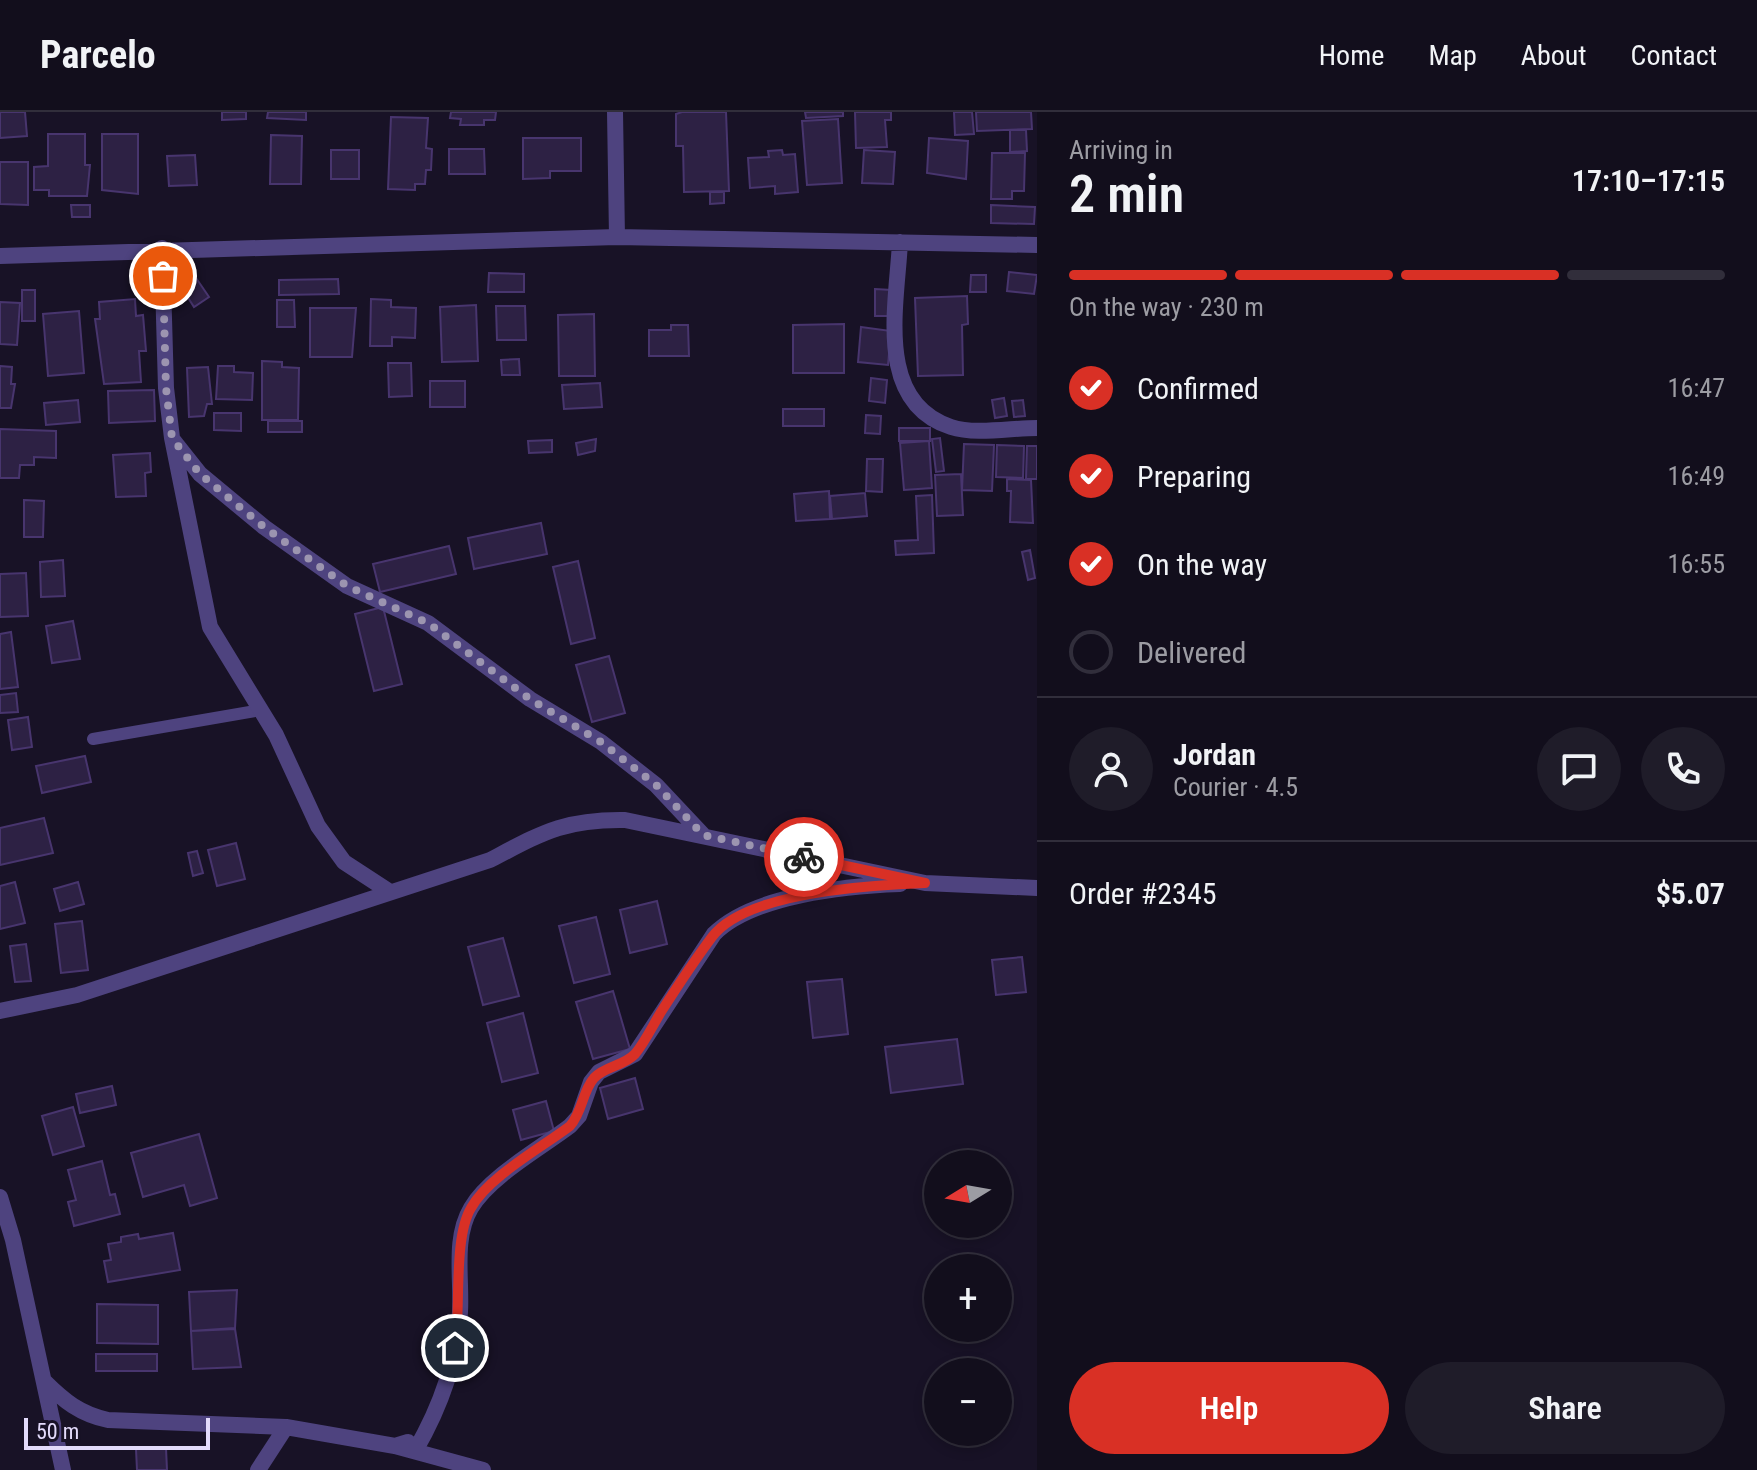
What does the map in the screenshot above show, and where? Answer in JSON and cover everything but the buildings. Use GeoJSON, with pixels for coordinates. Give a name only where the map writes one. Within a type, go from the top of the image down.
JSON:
{"type":"FeatureCollection","features":[{"type":"Feature","properties":{"kind":"street"},"geometry":{"type":"LineString","coordinates":[[615,112],[617,237]]}},
{"type":"Feature","properties":{"kind":"street"},"geometry":{"type":"LineString","coordinates":[[0,256],[162,248],[617,237],[1037,245]]}},
{"type":"Feature","properties":{"kind":"street"},"geometry":{"type":"LineString","coordinates":[[900,242],[895,361],[908,393],[926,416],[954,428],[1037,428]]}},
{"type":"Feature","properties":{"kind":"street"},"geometry":{"type":"LineString","coordinates":[[162,248],[166,388],[172,438],[210,627],[261,710],[318,826],[344,862],[390,892]]}},
{"type":"Feature","properties":{"kind":"street"},"geometry":{"type":"LineString","coordinates":[[172,438],[200,474],[264,527],[347,586],[428,623],[530,699],[601,742],[656,785],[703,835]]}},
{"type":"Feature","properties":{"kind":"street"},"geometry":{"type":"LineString","coordinates":[[0,1011],[77,995],[490,860],[552,827],[587,819],[625,820],[925,883]]}},
{"type":"Feature","properties":{"kind":"street"},"geometry":{"type":"LineString","coordinates":[[415,1451],[445,1390],[455,1348],[460,1313],[462,1243],[471,1208],[497,1180],[570,1126],[579,1116],[591,1082],[599,1072],[635,1054],[714,934],[741,914],[804,896],[865,885],[925,883],[1037,888]]}},
{"type":"Feature","properties":{"kind":"street"},"geometry":{"type":"LineString","coordinates":[[0,1197],[63,1470]]}},
{"type":"Feature","properties":{"kind":"street"},"geometry":{"type":"LineString","coordinates":[[44,1381],[66,1403],[86,1415],[108,1420],[286,1427],[395,1446],[483,1470]]}},
{"type":"Feature","properties":{"kind":"street"},"geometry":{"type":"LineString","coordinates":[[258,1470],[286,1427]]}},
{"type":"Feature","properties":{"kind":"lane"},"geometry":{"type":"LineString","coordinates":[[93,739],[261,710]]}},
{"type":"Feature","properties":{"kind":"way so far"},"geometry":{"type":"LineString","coordinates":[[163,276],[166,388],[172,438],[200,474],[264,527],[347,586],[428,623],[530,699],[601,742],[656,785],[703,835],[804,857]]}},
{"type":"Feature","properties":{"kind":"route"},"geometry":{"type":"LineString","coordinates":[[455,1348],[460,1313],[462,1243],[466,1217],[471,1208],[497,1180],[570,1126],[579,1116],[591,1082],[599,1072],[635,1054],[714,934],[726,922],[741,914],[804,896],[865,885],[925,883],[804,857]]}}]}
